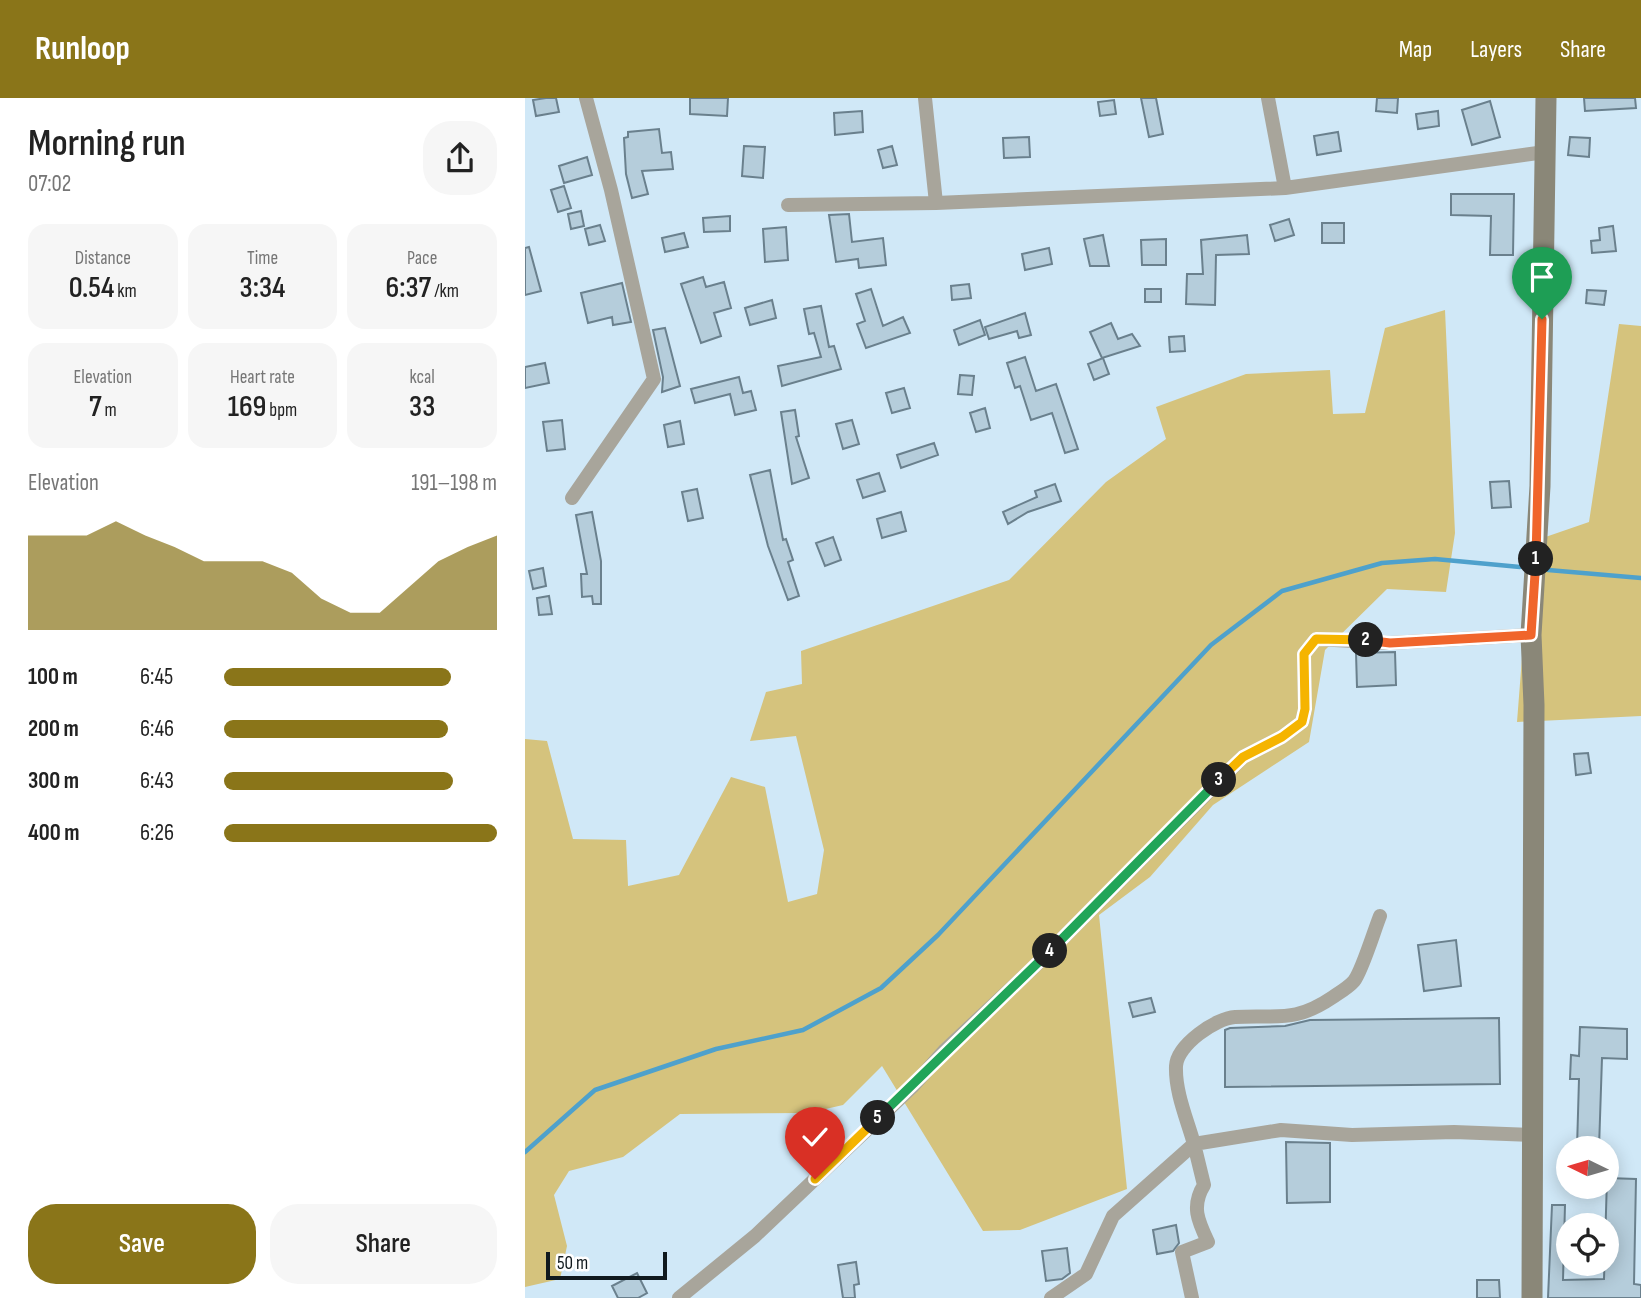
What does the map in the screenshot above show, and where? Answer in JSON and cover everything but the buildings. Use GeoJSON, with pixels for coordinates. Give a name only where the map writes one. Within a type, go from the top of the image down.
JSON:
{"type":"FeatureCollection","features":[{"type":"Feature","properties":{"kind":"street"},"geometry":{"type":"LineString","coordinates":[[572,498],[654,379],[617,214],[586,98]]}},
{"type":"Feature","properties":{"kind":"street"},"geometry":{"type":"LineString","coordinates":[[925,98],[936,203]]}},
{"type":"Feature","properties":{"kind":"street"},"geometry":{"type":"LineString","coordinates":[[1268,98],[1285,188]]}},
{"type":"Feature","properties":{"kind":"street"},"geometry":{"type":"LineString","coordinates":[[1532,1298],[1535,1135],[1534,705],[1531,635],[1540,486],[1546,98]]}},
{"type":"Feature","properties":{"kind":"street"},"geometry":{"type":"LineString","coordinates":[[788,205],[936,203],[1285,188],[1545,152]]}},
{"type":"Feature","properties":{"kind":"street"},"geometry":{"type":"LineString","coordinates":[[679,1298],[755,1236],[912,1087],[945,1050],[1036,965],[1243,757],[1282,737],[1302,722],[1305,709],[1304,654],[1316,639],[1390,643],[1531,635]]}},
{"type":"Feature","properties":{"kind":"street"},"geometry":{"type":"LineString","coordinates":[[1192,1298],[1182,1252],[1209,1242],[1197,1220],[1196,1198],[1204,1185],[1180,1097],[1176,1063],[1184,1047],[1219,1021],[1234,1017],[1278,1018],[1299,1014],[1316,1008],[1336,995],[1354,981],[1380,916]]}},
{"type":"Feature","properties":{"kind":"street"},"geometry":{"type":"LineString","coordinates":[[1051,1298],[1086,1274],[1113,1216],[1194,1144],[1281,1130],[1352,1135],[1454,1132],[1535,1135]]}},
{"type":"Feature","properties":{"kind":"shaded area"},"geometry":{"type":"Polygon","coordinates":[[[1445,310],[1455,533],[1446,592],[1387,589],[1325,650],[1309,742],[1213,805],[1150,877],[1099,915],[1127,1189],[1020,1230],[983,1231],[882,1066],[843,1105],[808,1113],[680,1114],[623,1157],[569,1171],[554,1195],[567,1246],[560,1279],[525,1287],[525,739],[547,741],[573,839],[626,840],[628,886],[679,875],[731,777],[765,787],[788,902],[817,894],[824,850],[796,736],[750,741],[766,692],[802,684],[801,651],[1009,580],[1106,482],[1166,439],[1156,407],[1246,374],[1330,370],[1333,414],[1365,413],[1385,328],[1445,310]]]}},
{"type":"Feature","properties":{"kind":"shaded area"},"geometry":{"type":"Polygon","coordinates":[[[1619,324],[1641,326],[1641,716],[1517,722],[1531,542],[1589,522],[1619,324]]]}},
{"type":"Feature","properties":{"kind":"waterway"},"geometry":{"type":"LineString","coordinates":[[525,1152],[595,1090],[716,1049],[803,1030],[881,988],[938,935],[1211,645],[1282,591],[1382,563],[1435,559],[1520,567]]}},
{"type":"Feature","properties":{"kind":"waterway"},"geometry":{"type":"LineString","coordinates":[[1548,570],[1641,578]]}},
{"type":"Feature","properties":{"kind":"route"},"geometry":{"type":"LineString","coordinates":[[815,1179],[912,1087],[945,1050],[1036,965],[1147,850],[1243,757],[1282,737],[1302,722],[1305,709],[1304,654],[1316,639],[1390,643],[1531,635],[1540,486],[1542,319]]}}]}
